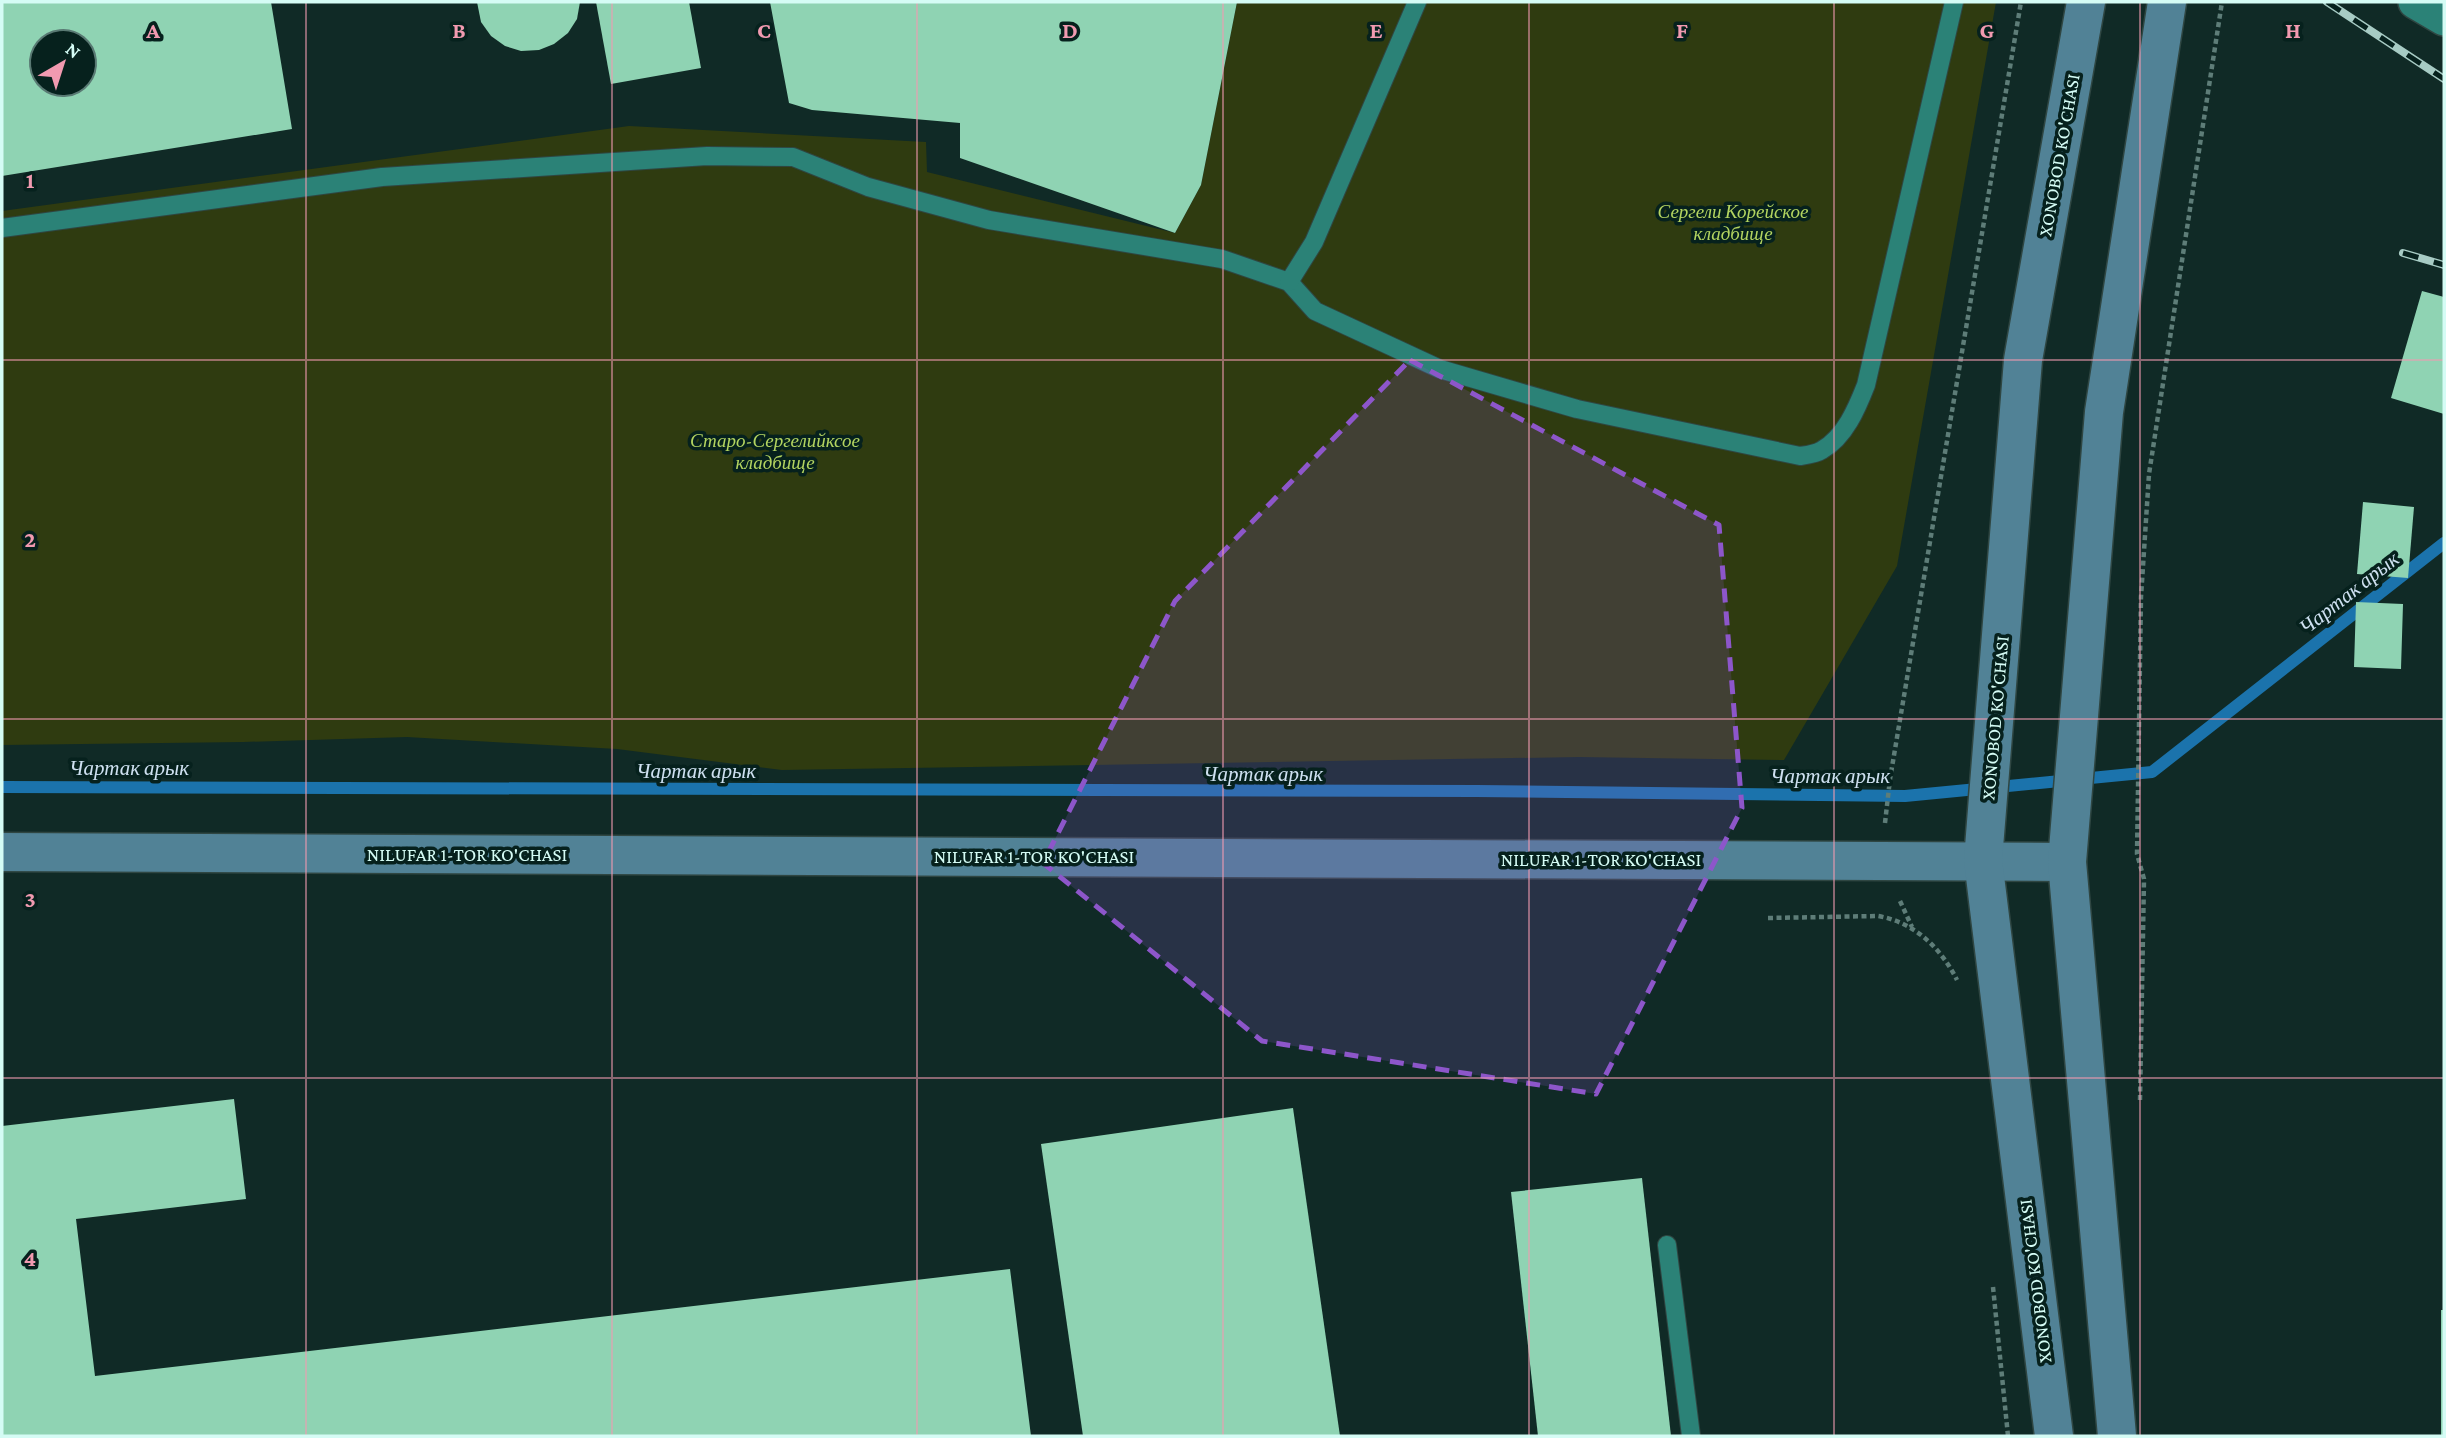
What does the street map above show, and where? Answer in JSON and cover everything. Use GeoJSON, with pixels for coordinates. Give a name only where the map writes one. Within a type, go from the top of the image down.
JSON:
{"type":"FeatureCollection","features":[{"type":"Feature","properties":{"kind":"street","name":"XONOBOD KO'CHASI"},"geometry":{"type":"LineString","coordinates":[[2054,1436],[1983,860],[2023,360],[2086,2]]}},
{"type":"Feature","properties":{"kind":"street"},"geometry":{"type":"LineString","coordinates":[[2117,1436],[2067,862],[2104,412],[2167,2]]}},
{"type":"Feature","properties":{"kind":"street"},"geometry":{"type":"LineString","coordinates":[[2414,2],[2444,19]]}},
{"type":"Feature","properties":{"kind":"street","name":"NILUFAR 1-TOR KO'CHASI"},"geometry":{"type":"LineString","coordinates":[[2,852],[2067,862]]}},
{"type":"Feature","properties":{"kind":"lane"},"geometry":{"type":"LineString","coordinates":[[1289,282],[1314,242],[1417,2]]}},
{"type":"Feature","properties":{"kind":"lane"},"geometry":{"type":"LineString","coordinates":[[2,228],[382,177],[706,156],[793,157],[868,187],[989,219],[1222,260],[1289,282],[1315,312],[1440,369],[1577,409],[1800,456],[1821,452],[1849,422],[1866,385],[1954,2]]}},
{"type":"Feature","properties":{"kind":"lane"},"geometry":{"type":"LineString","coordinates":[[1667,1245],[1691,1436]]}},
{"type":"Feature","properties":{"kind":"path"},"geometry":{"type":"LineString","coordinates":[[1912,927],[1882,860],[1890,779],[2021,2]]}},
{"type":"Feature","properties":{"kind":"path"},"geometry":{"type":"LineString","coordinates":[[2140,1100],[2144,879],[2137,854],[2137,827],[2141,597],[2149,474],[2222,2]]}},
{"type":"Feature","properties":{"kind":"path"},"geometry":{"type":"LineString","coordinates":[[1768,918],[1893,918],[1912,927],[1931,944],[1949,965],[1958,982]]}},
{"type":"Feature","properties":{"kind":"path"},"geometry":{"type":"LineString","coordinates":[[1993,1283],[2008,1436]]}},
{"type":"Feature","properties":{"kind":"highlighted area"},"geometry":{"type":"Polygon","coordinates":[[[1410,360],[1719,525],[1742,808],[1596,1094],[1262,1041],[1043,863],[1175,601],[1410,360]]]}},
{"type":"Feature","properties":{"kind":"green space","name":"Старо-Сергелийксое кладбище"},"geometry":{"type":"Polygon","coordinates":[[[1237,2],[1996,2],[1897,566],[1784,760],[1579,757],[782,770],[617,749],[407,737],[2,745],[2,211],[629,126],[926,142],[927,172],[1175,233],[1201,185],[1237,2]]]}},
{"type":"Feature","properties":{"kind":"building"},"geometry":{"type":"Polygon","coordinates":[[[2,2],[271,2],[292,129],[2,176],[2,2]]]}},
{"type":"Feature","properties":{"kind":"building"},"geometry":{"type":"Polygon","coordinates":[[[477,2],[580,2],[577,19],[568,33],[554,44],[539,50],[521,51],[505,46],[491,36],[481,22],[477,2]]]}},
{"type":"Feature","properties":{"kind":"building"},"geometry":{"type":"Polygon","coordinates":[[[596,2],[689,2],[701,68],[611,84],[596,2]]]}},
{"type":"Feature","properties":{"kind":"building"},"geometry":{"type":"Polygon","coordinates":[[[770,2],[1237,2],[1201,185],[1175,233],[960,158],[960,123],[812,110],[789,103],[770,2]]]}},
{"type":"Feature","properties":{"kind":"building"},"geometry":{"type":"Polygon","coordinates":[[[2422,291],[2444,297],[2444,414],[2391,398],[2422,291]]]}},
{"type":"Feature","properties":{"kind":"building"},"geometry":{"type":"Polygon","coordinates":[[[2363,502],[2414,507],[2408,578],[2357,574],[2363,502]]]}},
{"type":"Feature","properties":{"kind":"building"},"geometry":{"type":"Polygon","coordinates":[[[2356,602],[2403,604],[2401,669],[2354,667],[2356,602]]]}},
{"type":"Feature","properties":{"kind":"building"},"geometry":{"type":"Polygon","coordinates":[[[234,1099],[246,1199],[76,1219],[95,1376],[1010,1269],[1031,1436],[2,1436],[2,1126],[234,1099]]]}},
{"type":"Feature","properties":{"kind":"building"},"geometry":{"type":"Polygon","coordinates":[[[1293,1108],[1340,1436],[1083,1436],[1041,1144],[1293,1108]]]}},
{"type":"Feature","properties":{"kind":"building"},"geometry":{"type":"Polygon","coordinates":[[[1642,1178],[1671,1436],[1538,1436],[1511,1192],[1642,1178]]]}},
{"type":"Feature","properties":{"kind":"building"},"geometry":{"type":"Polygon","coordinates":[[[2441,1310],[2444,1310],[2444,1436],[2441,1436],[2441,1310]]]}},
{"type":"Feature","properties":{"kind":"waterway","name":"Чартак арык"},"geometry":{"type":"LineString","coordinates":[[2,787],[1476,791],[1905,796],[2152,772],[2444,543]]}},
{"type":"Feature","properties":{"kind":"railway"},"geometry":{"type":"LineString","coordinates":[[2327,2],[2444,79]]}},
{"type":"Feature","properties":{"kind":"railway"},"geometry":{"type":"LineString","coordinates":[[2403,253],[2444,265]]}},
{"type":"Feature","properties":{"kind":"park label","name":"Сергели Корейское кладбище"},"geometry":{"type":"Point","coordinates":[1733,222]}}]}
